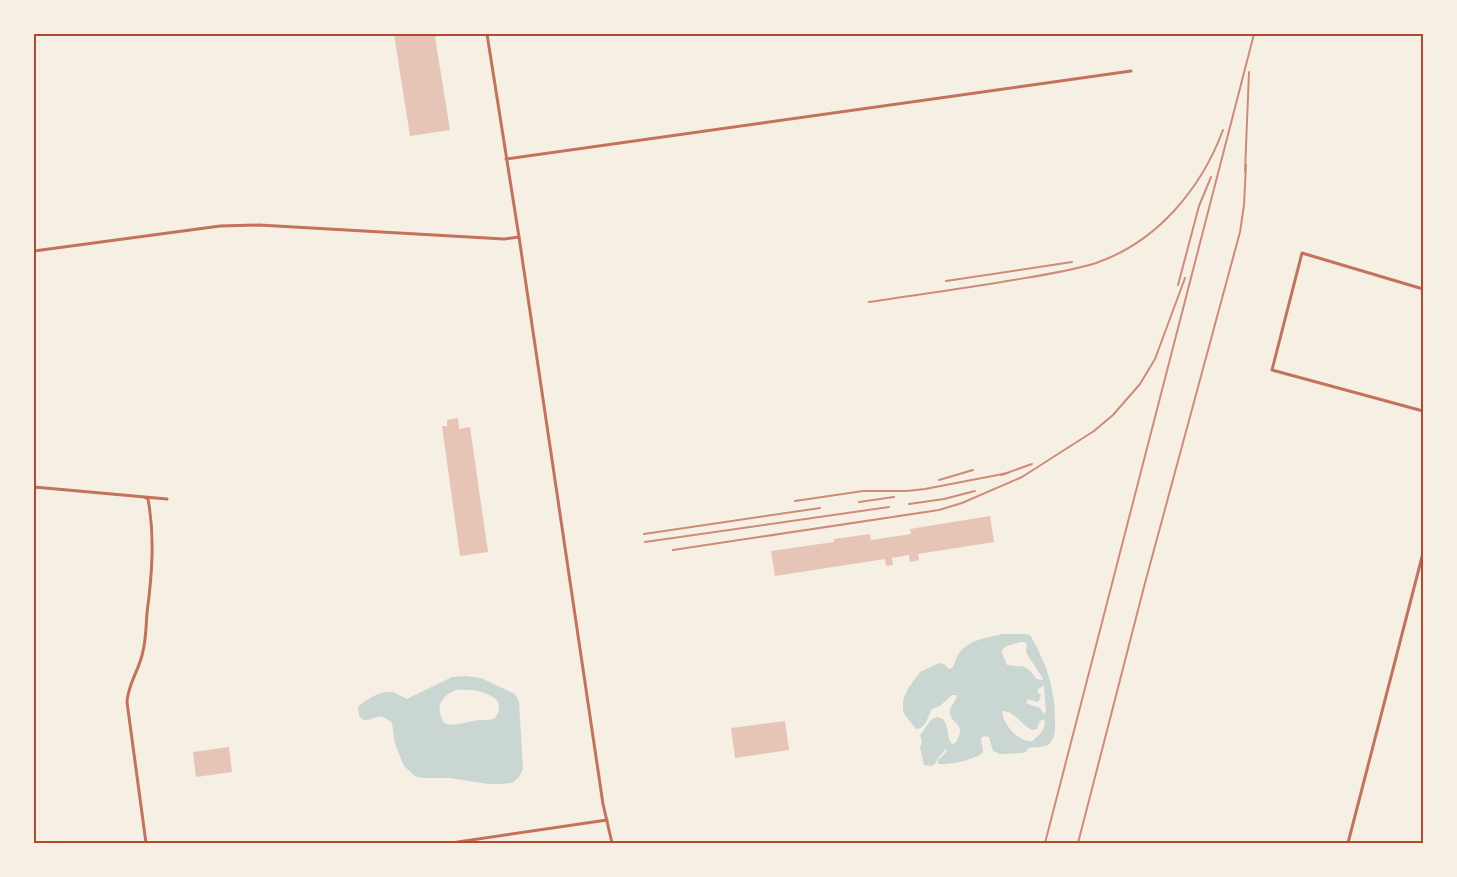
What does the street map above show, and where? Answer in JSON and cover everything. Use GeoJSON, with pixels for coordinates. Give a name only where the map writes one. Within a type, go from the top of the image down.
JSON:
{"type":"FeatureCollection","features":[{"type":"Feature","properties":{"kind":"street"},"geometry":{"type":"LineString","coordinates":[[487,34],[612,843]]}},
{"type":"Feature","properties":{"kind":"street"},"geometry":{"type":"LineString","coordinates":[[506,159],[1131,71]]}},
{"type":"Feature","properties":{"kind":"street"},"geometry":{"type":"LineString","coordinates":[[34,251],[220,226],[259,226],[496,238],[519,237]]}},
{"type":"Feature","properties":{"kind":"street"},"geometry":{"type":"LineString","coordinates":[[1423,289],[1302,253],[1272,370],[1423,410]]}},
{"type":"Feature","properties":{"kind":"street"},"geometry":{"type":"LineString","coordinates":[[34,487],[167,499]]}},
{"type":"Feature","properties":{"kind":"street"},"geometry":{"type":"LineString","coordinates":[[144,497],[148,499],[150,509],[152,571],[143,652],[128,691],[127,702],[146,843]]}},
{"type":"Feature","properties":{"kind":"street"},"geometry":{"type":"LineString","coordinates":[[1348,843],[1423,553]]}},
{"type":"Feature","properties":{"kind":"street"},"geometry":{"type":"LineString","coordinates":[[451,843],[607,820]]}},
{"type":"Feature","properties":{"kind":"shaded area"},"geometry":{"type":"Polygon","coordinates":[[[1003,634],[1030,635],[1045,665],[1055,708],[1055,727],[1051,743],[1041,747],[1028,748],[1026,752],[1022,753],[1000,754],[993,751],[989,737],[984,736],[981,738],[983,752],[980,755],[955,763],[938,764],[938,760],[947,751],[946,749],[935,764],[932,766],[924,765],[920,748],[922,742],[920,735],[931,720],[937,717],[943,719],[952,744],[955,743],[959,736],[959,727],[952,719],[950,711],[957,696],[952,695],[940,706],[932,709],[925,724],[916,729],[903,711],[903,700],[909,687],[920,672],[939,663],[944,664],[949,669],[952,668],[959,653],[968,645],[1003,634]],[[1020,642],[1002,650],[1007,665],[1024,667],[1037,679],[1043,680],[1027,654],[1027,645],[1025,642],[1020,642]],[[1044,686],[1038,689],[1038,693],[1041,695],[1039,701],[1028,699],[1026,703],[1040,708],[1044,714],[1046,711],[1044,686]],[[1002,711],[1005,722],[1017,736],[1028,741],[1033,741],[1042,732],[1045,723],[1044,719],[1040,721],[1037,729],[1032,730],[1011,713],[1002,711]]]}},
{"type":"Feature","properties":{"kind":"shaded area"},"geometry":{"type":"Polygon","coordinates":[[[452,677],[481,678],[515,694],[519,702],[523,769],[519,777],[512,783],[488,784],[450,778],[421,778],[415,776],[404,766],[395,744],[392,723],[383,717],[363,720],[359,716],[358,707],[378,694],[392,692],[407,699],[452,677]],[[456,690],[448,694],[440,703],[442,720],[445,723],[454,725],[493,719],[498,714],[498,701],[489,695],[480,691],[456,690]]]}},
{"type":"Feature","properties":{"kind":"building"},"geometry":{"type":"Polygon","coordinates":[[[394,34],[439,34],[439,36],[435,37],[450,130],[410,136],[394,34]]]}},
{"type":"Feature","properties":{"kind":"building"},"geometry":{"type":"Polygon","coordinates":[[[458,418],[459,429],[470,427],[488,552],[460,556],[442,426],[447,426],[447,420],[458,418]]]}},
{"type":"Feature","properties":{"kind":"building"},"geometry":{"type":"Polygon","coordinates":[[[990,516],[994,542],[918,554],[919,560],[910,562],[909,555],[892,558],[893,565],[886,566],[885,559],[775,576],[771,551],[834,542],[834,539],[870,534],[871,540],[911,534],[910,529],[990,516]]]}},
{"type":"Feature","properties":{"kind":"building"},"geometry":{"type":"Polygon","coordinates":[[[785,721],[789,750],[735,758],[731,728],[785,721]]]}},
{"type":"Feature","properties":{"kind":"building"},"geometry":{"type":"Polygon","coordinates":[[[229,747],[232,772],[196,777],[193,752],[229,747]]]}},
{"type":"Feature","properties":{"kind":"railway"},"geometry":{"type":"LineString","coordinates":[[1045,843],[1254,34]]}},
{"type":"Feature","properties":{"kind":"railway"},"geometry":{"type":"LineString","coordinates":[[1245,172],[1249,72]]}},
{"type":"Feature","properties":{"kind":"railway"},"geometry":{"type":"LineString","coordinates":[[869,302],[1052,274],[1096,263],[1118,254],[1138,242],[1174,211],[1202,173],[1214,152],[1223,130]]}},
{"type":"Feature","properties":{"kind":"railway"},"geometry":{"type":"LineString","coordinates":[[1078,843],[1145,583],[1240,232],[1244,205],[1246,165]]}},
{"type":"Feature","properties":{"kind":"railway"},"geometry":{"type":"LineString","coordinates":[[1178,285],[1199,206],[1211,177]]}},
{"type":"Feature","properties":{"kind":"railway"},"geometry":{"type":"LineString","coordinates":[[946,281],[1072,262]]}},
{"type":"Feature","properties":{"kind":"railway"},"geometry":{"type":"LineString","coordinates":[[673,550],[939,510],[962,503],[1022,477],[1094,431],[1113,415],[1140,384],[1155,359],[1185,278]]}},
{"type":"Feature","properties":{"kind":"railway"},"geometry":{"type":"LineString","coordinates":[[1001,475],[1032,464]]}},
{"type":"Feature","properties":{"kind":"railway"},"geometry":{"type":"LineString","coordinates":[[939,480],[973,470]]}},
{"type":"Feature","properties":{"kind":"railway"},"geometry":{"type":"LineString","coordinates":[[795,501],[863,491],[925,489],[1008,473]]}},
{"type":"Feature","properties":{"kind":"railway"},"geometry":{"type":"LineString","coordinates":[[909,504],[944,499],[975,491]]}},
{"type":"Feature","properties":{"kind":"railway"},"geometry":{"type":"LineString","coordinates":[[859,502],[894,497]]}},
{"type":"Feature","properties":{"kind":"railway"},"geometry":{"type":"LineString","coordinates":[[645,542],[889,507]]}},
{"type":"Feature","properties":{"kind":"railway"},"geometry":{"type":"LineString","coordinates":[[644,534],[820,508]]}}]}
